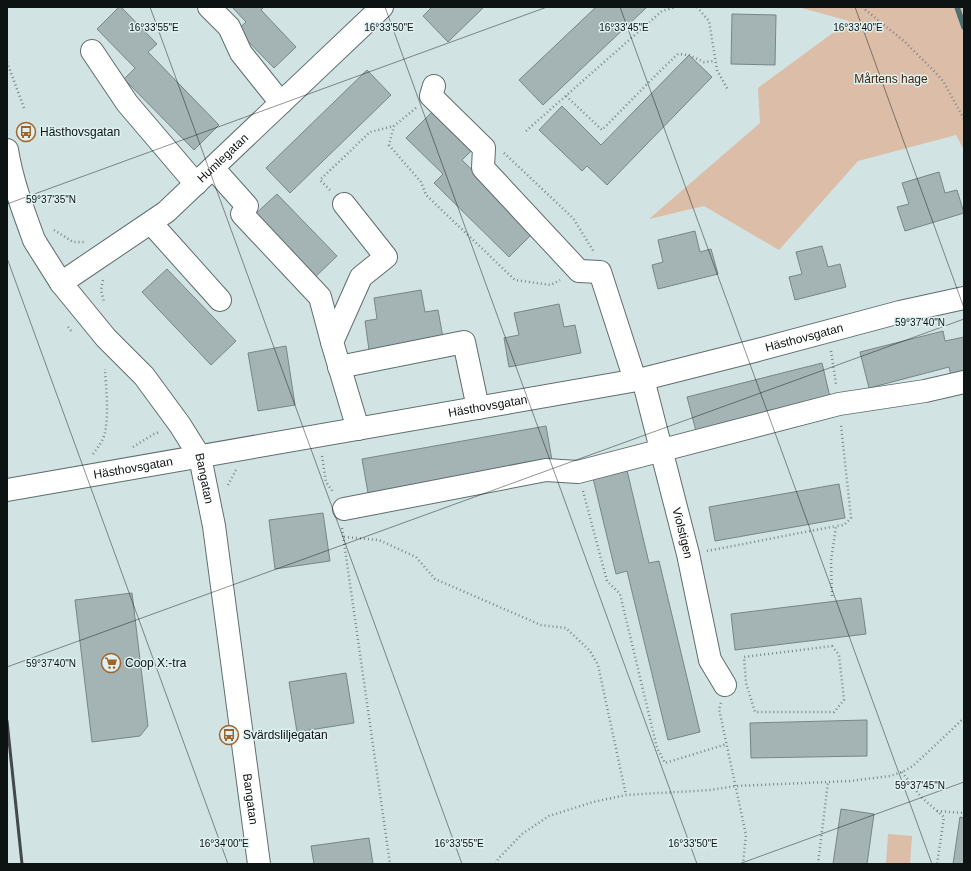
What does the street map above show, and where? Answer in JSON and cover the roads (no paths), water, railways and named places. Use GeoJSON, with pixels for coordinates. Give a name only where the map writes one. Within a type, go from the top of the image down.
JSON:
{"type":"FeatureCollection","features":[{"type":"Feature","properties":{"kind":"street"},"geometry":{"type":"LineString","coordinates":[[209,7],[229,27],[240,53],[281,103]]}},
{"type":"Feature","properties":{"kind":"street","name":"Humlegatan"},"geometry":{"type":"LineString","coordinates":[[61,283],[166,212],[281,103],[372,10]]}},
{"type":"Feature","properties":{"kind":"street"},"geometry":{"type":"LineString","coordinates":[[92,51],[127,103],[196,184]]}},
{"type":"Feature","properties":{"kind":"street","name":"Violstigen"},"geometry":{"type":"LineString","coordinates":[[433,91],[484,148],[483,168],[579,271],[600,272],[639,380],[693,554],[710,660],[725,685]]}},
{"type":"Feature","properties":{"kind":"street","name":"Bangatan"},"geometry":{"type":"LineString","coordinates":[[7,150],[10,168],[34,240],[61,283],[106,338],[144,376],[176,418],[200,457],[214,526],[259,864]]}},
{"type":"Feature","properties":{"kind":"street"},"geometry":{"type":"LineString","coordinates":[[213,168],[247,206],[242,214],[320,297],[358,429]]}},
{"type":"Feature","properties":{"kind":"street"},"geometry":{"type":"LineString","coordinates":[[332,342],[361,277],[386,257],[344,204]]}},
{"type":"Feature","properties":{"kind":"street"},"geometry":{"type":"LineString","coordinates":[[151,223],[220,300]]}},
{"type":"Feature","properties":{"kind":"street","name":"Hästhovsgatan"},"geometry":{"type":"LineString","coordinates":[[7,490],[639,380],[754,352],[900,312],[964,298]]}},
{"type":"Feature","properties":{"kind":"street"},"geometry":{"type":"LineString","coordinates":[[339,367],[464,342],[478,408]]}},
{"type":"Feature","properties":{"kind":"street"},"geometry":{"type":"LineString","coordinates":[[344,509],[546,470],[578,472],[839,404],[925,391],[964,382]]}},
{"type":"Feature","properties":{"kind":"waterway"},"geometry":{"type":"LineString","coordinates":[[957,7],[964,27]]}},
{"type":"Feature","properties":{"kind":"railway"},"geometry":{"type":"LineString","coordinates":[[7,721],[22,864]]}},
{"type":"Feature","properties":{"kind":"place","name":"Hästhovsgatan"},"geometry":{"type":"Point","coordinates":[26,132]}},
{"type":"Feature","properties":{"kind":"place","name":"Coop X:-tra"},"geometry":{"type":"Point","coordinates":[111,663]}},
{"type":"Feature","properties":{"kind":"place","name":"Svärdsliljegatan"},"geometry":{"type":"Point","coordinates":[229,735]}},
{"type":"Feature","properties":{"kind":"park label","name":"Mårtens hage"},"geometry":{"type":"Point","coordinates":[891,79]}}]}
